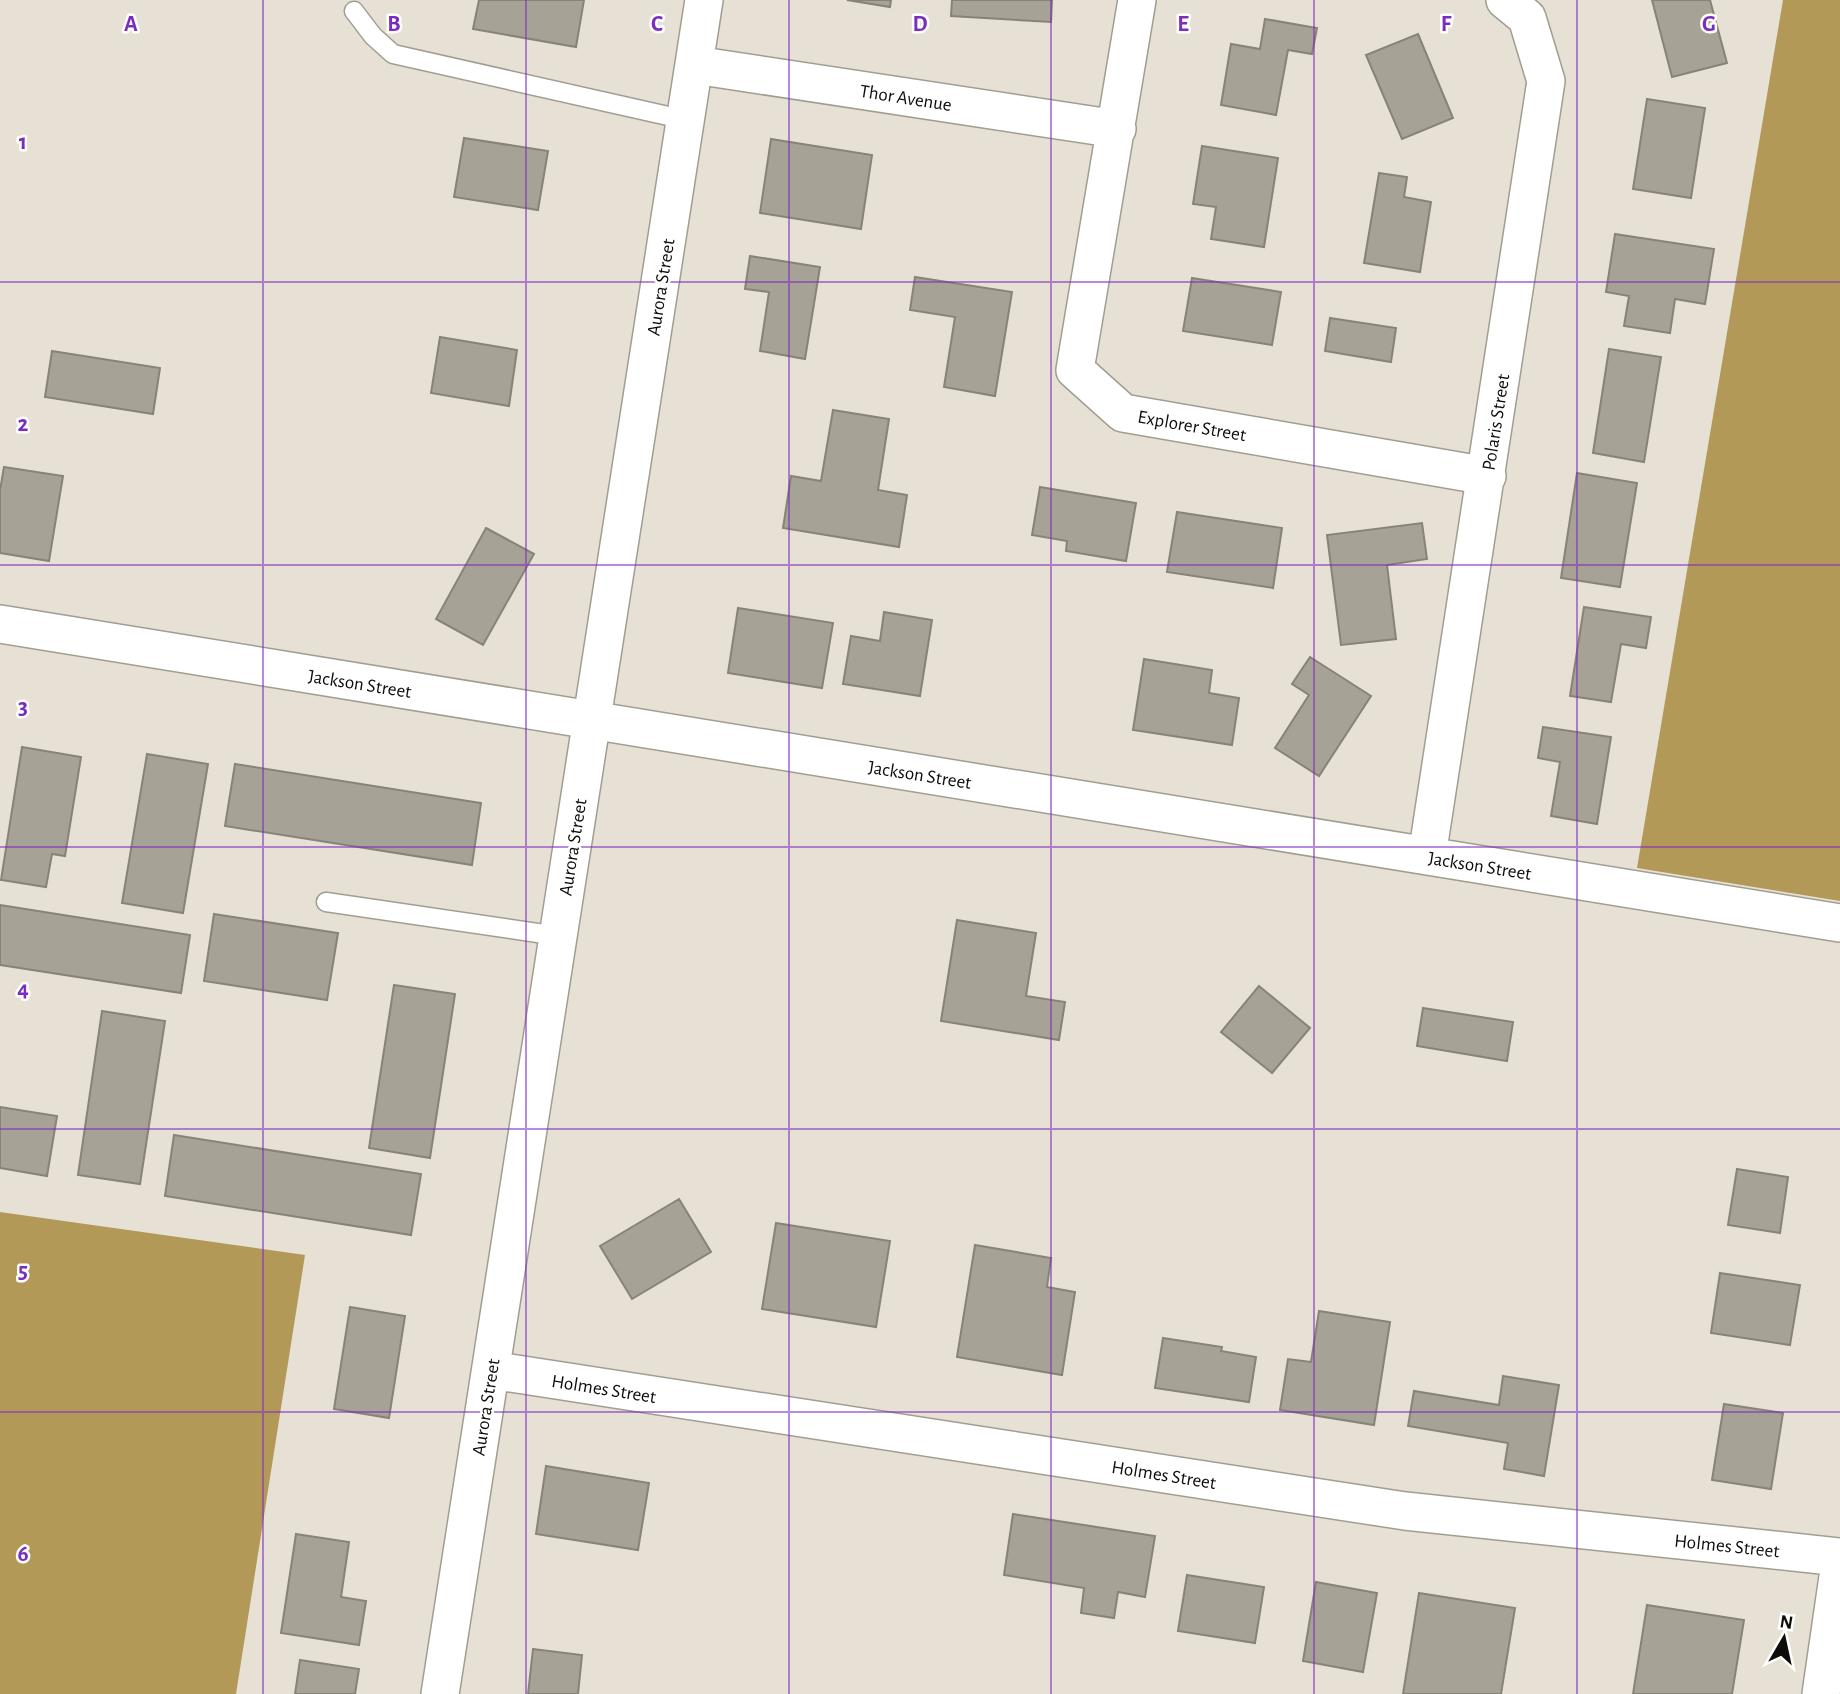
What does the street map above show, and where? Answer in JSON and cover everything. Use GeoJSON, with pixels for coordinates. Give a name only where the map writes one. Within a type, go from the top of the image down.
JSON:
{"type":"FeatureCollection","features":[{"type":"Feature","properties":{"kind":"street","name":"Aurora Street"},"geometry":{"type":"LineString","coordinates":[[440,1694],[704,0]]}},
{"type":"Feature","properties":{"kind":"street","name":"Explorer Street"},"geometry":{"type":"LineString","coordinates":[[1137,0],[1076,370],[1123,413],[1487,476]]}},
{"type":"Feature","properties":{"kind":"street","name":"Polaris Street"},"geometry":{"type":"LineString","coordinates":[[1427,856],[1546,81],[1527,18],[1505,0]]}},
{"type":"Feature","properties":{"kind":"street","name":"Thor Avenue"},"geometry":{"type":"LineString","coordinates":[[695,65],[1116,129]]}},
{"type":"Feature","properties":{"kind":"street","name":"Jackson Street"},"geometry":{"type":"LineString","coordinates":[[0,624],[1840,923]]}},
{"type":"Feature","properties":{"kind":"street","name":"Holmes Street"},"geometry":{"type":"LineString","coordinates":[[491,1370],[1405,1511],[1840,1557]]}},
{"type":"Feature","properties":{"kind":"street"},"geometry":{"type":"LineString","coordinates":[[1821,1694],[1840,1563]]}},
{"type":"Feature","properties":{"kind":"lane"},"geometry":{"type":"LineString","coordinates":[[354,11],[373,36],[393,54],[686,120]]}},
{"type":"Feature","properties":{"kind":"lane"},"geometry":{"type":"LineString","coordinates":[[326,902],[558,936]]}},
{"type":"Feature","properties":{"kind":"shaded area"},"geometry":{"type":"Polygon","coordinates":[[[1783,0],[1840,0],[1840,901],[1637,868],[1783,0]]]}},
{"type":"Feature","properties":{"kind":"shaded area"},"geometry":{"type":"Polygon","coordinates":[[[0,1212],[305,1255],[236,1694],[0,1694],[0,1212]]]}},
{"type":"Feature","properties":{"kind":"building"},"geometry":{"type":"Polygon","coordinates":[[[479,0],[584,0],[576,47],[473,29],[479,0]]]}},
{"type":"Feature","properties":{"kind":"building"},"geometry":{"type":"Polygon","coordinates":[[[847,0],[891,0],[890,7],[847,0]]]}},
{"type":"Feature","properties":{"kind":"building"},"geometry":{"type":"Polygon","coordinates":[[[952,0],[1052,0],[1051,22],[951,16],[952,0]]]}},
{"type":"Feature","properties":{"kind":"building"},"geometry":{"type":"Polygon","coordinates":[[[1652,0],[1710,0],[1727,63],[1672,77],[1652,0]]]}},
{"type":"Feature","properties":{"kind":"building"},"geometry":{"type":"Polygon","coordinates":[[[1265,19],[1317,28],[1312,54],[1288,50],[1276,115],[1221,105],[1231,44],[1260,49],[1265,19]]]}},
{"type":"Feature","properties":{"kind":"building"},"geometry":{"type":"Polygon","coordinates":[[[1418,34],[1453,118],[1402,139],[1366,55],[1418,34]]]}},
{"type":"Feature","properties":{"kind":"building"},"geometry":{"type":"Polygon","coordinates":[[[1647,99],[1705,108],[1691,198],[1633,189],[1647,99]]]}},
{"type":"Feature","properties":{"kind":"building"},"geometry":{"type":"Polygon","coordinates":[[[464,138],[548,151],[538,210],[454,197],[464,138]]]}},
{"type":"Feature","properties":{"kind":"building"},"geometry":{"type":"Polygon","coordinates":[[[771,139],[872,155],[861,229],[760,213],[771,139]]]}},
{"type":"Feature","properties":{"kind":"building"},"geometry":{"type":"Polygon","coordinates":[[[1202,146],[1278,158],[1264,247],[1211,239],[1216,207],[1193,204],[1202,146]]]}},
{"type":"Feature","properties":{"kind":"building"},"geometry":{"type":"Polygon","coordinates":[[[1379,173],[1407,177],[1404,197],[1431,202],[1420,272],[1364,263],[1379,173]]]}},
{"type":"Feature","properties":{"kind":"building"},"geometry":{"type":"Polygon","coordinates":[[[1615,234],[1714,249],[1705,304],[1675,299],[1670,333],[1624,326],[1629,296],[1606,292],[1615,234]]]}},
{"type":"Feature","properties":{"kind":"building"},"geometry":{"type":"Polygon","coordinates":[[[750,256],[820,267],[805,359],[760,351],[769,292],[745,289],[750,256]]]}},
{"type":"Feature","properties":{"kind":"building"},"geometry":{"type":"Polygon","coordinates":[[[915,277],[1012,292],[995,396],[944,387],[955,317],[910,310],[915,277]]]}},
{"type":"Feature","properties":{"kind":"building"},"geometry":{"type":"Polygon","coordinates":[[[1192,278],[1281,292],[1272,345],[1183,331],[1192,278]]]}},
{"type":"Feature","properties":{"kind":"building"},"geometry":{"type":"Polygon","coordinates":[[[1330,318],[1396,328],[1391,362],[1325,351],[1330,318]]]}},
{"type":"Feature","properties":{"kind":"building"},"geometry":{"type":"Polygon","coordinates":[[[440,337],[517,350],[509,406],[431,393],[440,337]]]}},
{"type":"Feature","properties":{"kind":"building"},"geometry":{"type":"Polygon","coordinates":[[[1609,349],[1661,357],[1644,462],[1593,453],[1609,349]]]}},
{"type":"Feature","properties":{"kind":"building"},"geometry":{"type":"Polygon","coordinates":[[[52,351],[160,368],[153,414],[45,397],[52,351]]]}},
{"type":"Feature","properties":{"kind":"building"},"geometry":{"type":"Polygon","coordinates":[[[833,410],[889,419],[878,490],[907,495],[899,547],[783,528],[791,476],[821,481],[833,410]]]}},
{"type":"Feature","properties":{"kind":"building"},"geometry":{"type":"Polygon","coordinates":[[[4,467],[63,476],[49,561],[0,553],[0,490],[4,467]]]}},
{"type":"Feature","properties":{"kind":"building"},"geometry":{"type":"Polygon","coordinates":[[[1577,473],[1637,483],[1620,587],[1561,578],[1577,473]]]}},
{"type":"Feature","properties":{"kind":"building"},"geometry":{"type":"Polygon","coordinates":[[[1040,487],[1136,503],[1126,561],[1066,551],[1067,541],[1032,535],[1040,487]]]}},
{"type":"Feature","properties":{"kind":"building"},"geometry":{"type":"Polygon","coordinates":[[[1177,512],[1282,528],[1273,588],[1167,572],[1177,512]]]}},
{"type":"Feature","properties":{"kind":"building"},"geometry":{"type":"Polygon","coordinates":[[[1422,523],[1427,559],[1387,565],[1396,639],[1341,645],[1327,535],[1422,523]]]}},
{"type":"Feature","properties":{"kind":"building"},"geometry":{"type":"Polygon","coordinates":[[[486,528],[534,554],[483,645],[436,619],[486,528]]]}},
{"type":"Feature","properties":{"kind":"building"},"geometry":{"type":"Polygon","coordinates":[[[1584,607],[1651,617],[1646,648],[1621,644],[1611,702],[1570,696],[1584,607]]]}},
{"type":"Feature","properties":{"kind":"building"},"geometry":{"type":"Polygon","coordinates":[[[738,608],[833,623],[822,688],[728,673],[738,608]]]}},
{"type":"Feature","properties":{"kind":"building"},"geometry":{"type":"Polygon","coordinates":[[[884,612],[932,620],[920,696],[843,684],[851,636],[880,641],[884,612]]]}},
{"type":"Feature","properties":{"kind":"building"},"geometry":{"type":"Polygon","coordinates":[[[1310,657],[1371,696],[1319,776],[1275,748],[1309,695],[1292,684],[1310,657]]]}},
{"type":"Feature","properties":{"kind":"building"},"geometry":{"type":"Polygon","coordinates":[[[1144,659],[1212,670],[1209,693],[1239,698],[1232,745],[1133,730],[1144,659]]]}},
{"type":"Feature","properties":{"kind":"building"},"geometry":{"type":"Polygon","coordinates":[[[1543,727],[1611,737],[1597,824],[1551,816],[1560,762],[1538,758],[1543,727]]]}},
{"type":"Feature","properties":{"kind":"building"},"geometry":{"type":"Polygon","coordinates":[[[22,747],[81,757],[65,856],[52,854],[46,887],[1,880],[22,747]]]}},
{"type":"Feature","properties":{"kind":"building"},"geometry":{"type":"Polygon","coordinates":[[[147,754],[208,764],[183,913],[122,903],[147,754]]]}},
{"type":"Feature","properties":{"kind":"building"},"geometry":{"type":"Polygon","coordinates":[[[235,764],[481,803],[472,865],[225,826],[235,764]]]}},
{"type":"Feature","properties":{"kind":"building"},"geometry":{"type":"Polygon","coordinates":[[[0,905],[190,935],[181,993],[0,965],[0,905]]]}},
{"type":"Feature","properties":{"kind":"building"},"geometry":{"type":"Polygon","coordinates":[[[214,914],[338,933],[327,1000],[204,981],[214,914]]]}},
{"type":"Feature","properties":{"kind":"building"},"geometry":{"type":"Polygon","coordinates":[[[957,920],[1036,933],[1026,996],[1065,1002],[1059,1040],[941,1021],[957,920]]]}},
{"type":"Feature","properties":{"kind":"building"},"geometry":{"type":"Polygon","coordinates":[[[394,985],[455,994],[430,1158],[369,1148],[394,985]]]}},
{"type":"Feature","properties":{"kind":"building"},"geometry":{"type":"Polygon","coordinates":[[[1259,986],[1310,1028],[1272,1073],[1221,1032],[1259,986]]]}},
{"type":"Feature","properties":{"kind":"building"},"geometry":{"type":"Polygon","coordinates":[[[1423,1008],[1513,1022],[1507,1061],[1417,1046],[1423,1008]]]}},
{"type":"Feature","properties":{"kind":"building"},"geometry":{"type":"Polygon","coordinates":[[[102,1011],[165,1021],[140,1184],[78,1175],[102,1011]]]}},
{"type":"Feature","properties":{"kind":"building"},"geometry":{"type":"Polygon","coordinates":[[[0,1107],[57,1116],[47,1176],[0,1168],[0,1107]]]}},
{"type":"Feature","properties":{"kind":"building"},"geometry":{"type":"Polygon","coordinates":[[[174,1135],[421,1174],[411,1235],[165,1196],[174,1135]]]}},
{"type":"Feature","properties":{"kind":"building"},"geometry":{"type":"Polygon","coordinates":[[[1737,1169],[1788,1177],[1780,1233],[1728,1225],[1737,1169]]]}},
{"type":"Feature","properties":{"kind":"building"},"geometry":{"type":"Polygon","coordinates":[[[679,1199],[711,1252],[632,1299],[600,1246],[679,1199]]]}},
{"type":"Feature","properties":{"kind":"building"},"geometry":{"type":"Polygon","coordinates":[[[776,1223],[890,1241],[876,1327],[762,1309],[776,1223]]]}},
{"type":"Feature","properties":{"kind":"building"},"geometry":{"type":"Polygon","coordinates":[[[975,1245],[1051,1258],[1047,1287],[1075,1292],[1062,1375],[957,1357],[975,1245]]]}},
{"type":"Feature","properties":{"kind":"building"},"geometry":{"type":"Polygon","coordinates":[[[1720,1273],[1800,1285],[1790,1345],[1711,1333],[1720,1273]]]}},
{"type":"Feature","properties":{"kind":"building"},"geometry":{"type":"Polygon","coordinates":[[[350,1307],[405,1316],[389,1418],[334,1409],[350,1307]]]}},
{"type":"Feature","properties":{"kind":"building"},"geometry":{"type":"Polygon","coordinates":[[[1319,1311],[1390,1322],[1374,1425],[1280,1410],[1288,1359],[1311,1362],[1319,1311]]]}},
{"type":"Feature","properties":{"kind":"building"},"geometry":{"type":"Polygon","coordinates":[[[1163,1338],[1222,1347],[1221,1351],[1256,1357],[1249,1402],[1155,1388],[1163,1338]]]}},
{"type":"Feature","properties":{"kind":"building"},"geometry":{"type":"Polygon","coordinates":[[[1503,1376],[1559,1385],[1544,1476],[1504,1469],[1508,1443],[1408,1426],[1414,1391],[1499,1405],[1503,1376]]]}},
{"type":"Feature","properties":{"kind":"building"},"geometry":{"type":"Polygon","coordinates":[[[1724,1404],[1783,1413],[1771,1489],[1712,1480],[1724,1404]]]}},
{"type":"Feature","properties":{"kind":"building"},"geometry":{"type":"Polygon","coordinates":[[[546,1466],[649,1483],[638,1550],[536,1534],[546,1466]]]}},
{"type":"Feature","properties":{"kind":"building"},"geometry":{"type":"Polygon","coordinates":[[[1013,1514],[1155,1536],[1145,1597],[1118,1592],[1114,1618],[1081,1613],[1084,1588],[1004,1575],[1013,1514]]]}},
{"type":"Feature","properties":{"kind":"building"},"geometry":{"type":"Polygon","coordinates":[[[296,1534],[349,1542],[341,1597],[366,1601],[359,1645],[281,1633],[296,1534]]]}},
{"type":"Feature","properties":{"kind":"building"},"geometry":{"type":"Polygon","coordinates":[[[1187,1575],[1264,1587],[1255,1643],[1178,1631],[1187,1575]]]}},
{"type":"Feature","properties":{"kind":"building"},"geometry":{"type":"Polygon","coordinates":[[[1316,1582],[1377,1593],[1363,1672],[1303,1661],[1316,1582]]]}},
{"type":"Feature","properties":{"kind":"building"},"geometry":{"type":"Polygon","coordinates":[[[1419,1593],[1515,1608],[1501,1694],[1403,1694],[1419,1593]]]}},
{"type":"Feature","properties":{"kind":"building"},"geometry":{"type":"Polygon","coordinates":[[[1647,1605],[1744,1620],[1732,1694],[1633,1694],[1647,1605]]]}},
{"type":"Feature","properties":{"kind":"building"},"geometry":{"type":"Polygon","coordinates":[[[533,1649],[582,1655],[578,1694],[528,1694],[533,1649]]]}},
{"type":"Feature","properties":{"kind":"building"},"geometry":{"type":"Polygon","coordinates":[[[300,1660],[359,1669],[355,1694],[295,1694],[300,1660]]]}}]}
